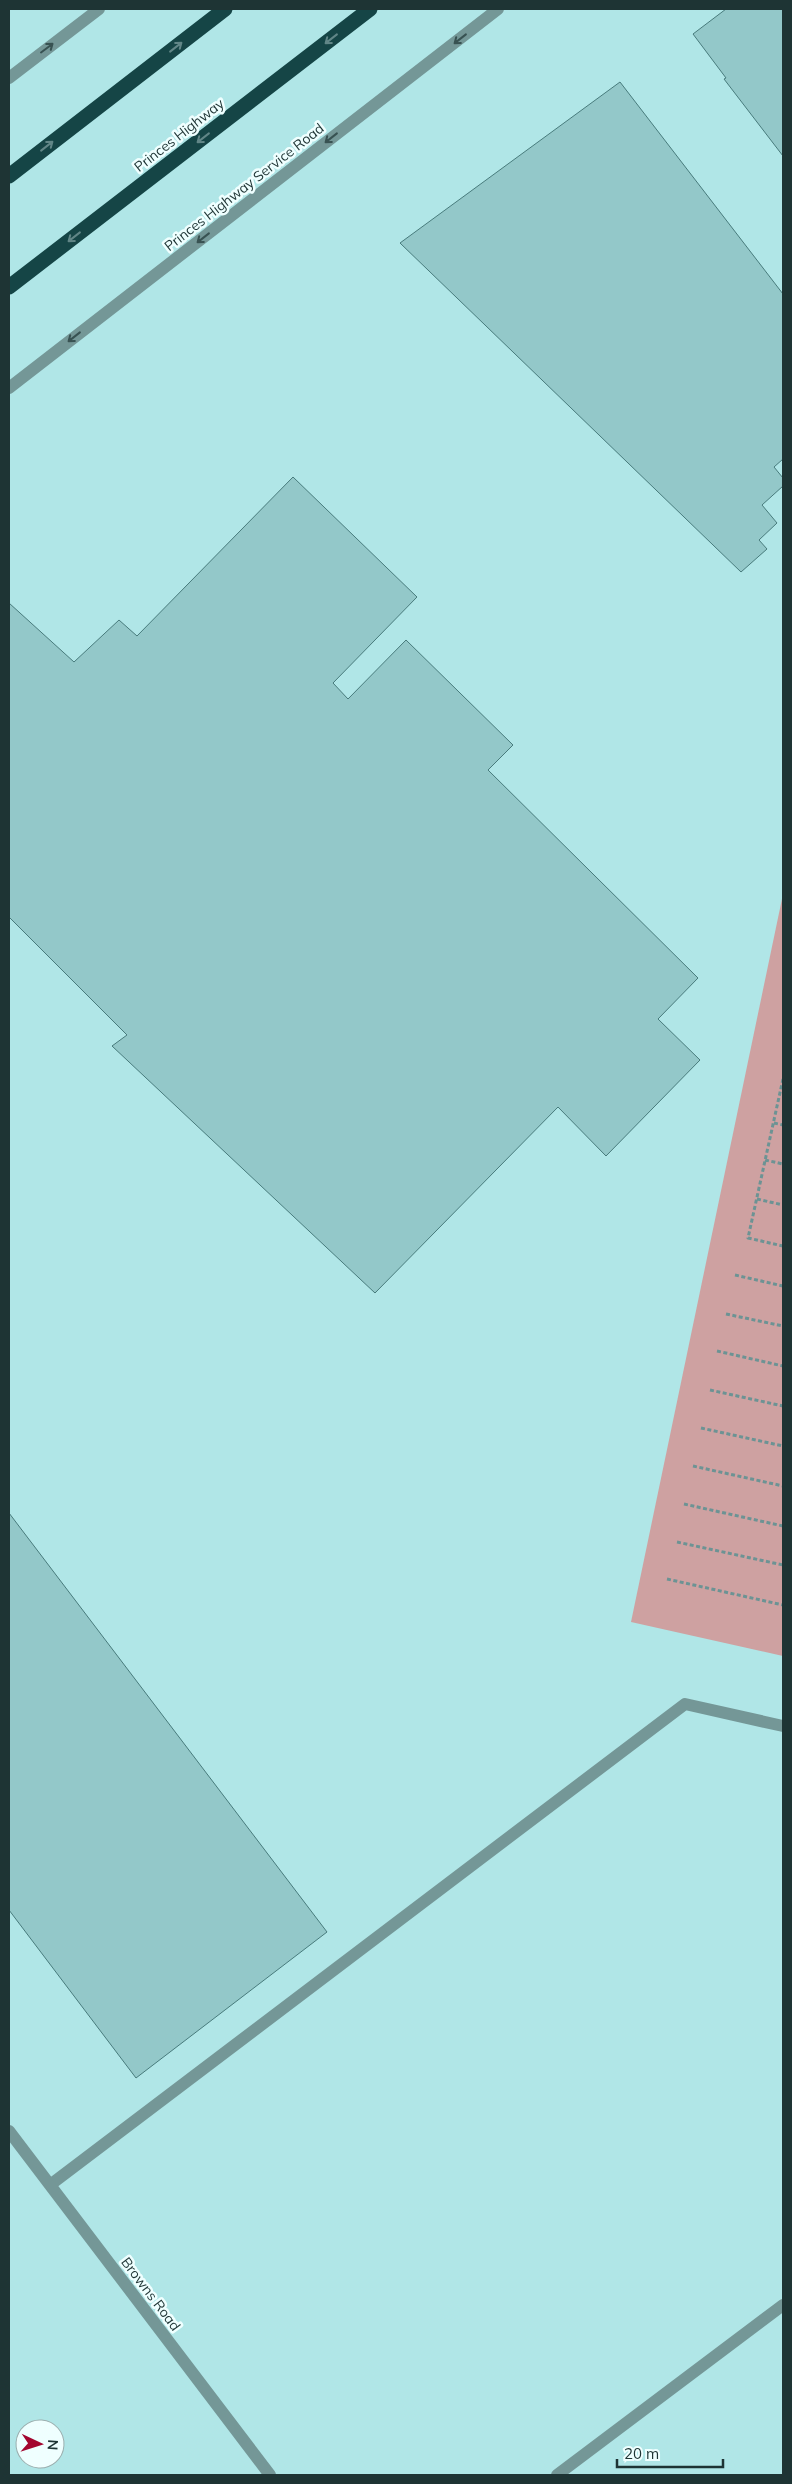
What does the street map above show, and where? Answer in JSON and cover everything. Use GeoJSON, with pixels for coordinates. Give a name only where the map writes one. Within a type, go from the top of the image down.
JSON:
{"type":"FeatureCollection","features":[{"type":"Feature","properties":{"kind":"highway"},"geometry":{"type":"LineString","coordinates":[[9,176],[225,9]]}},
{"type":"Feature","properties":{"kind":"highway","name":"Princes Highway"},"geometry":{"type":"LineString","coordinates":[[9,287],[370,9]]}},
{"type":"Feature","properties":{"kind":"street"},"geometry":{"type":"LineString","coordinates":[[9,78],[99,9]]}},
{"type":"Feature","properties":{"kind":"street","name":"Princes Highway Service Road"},"geometry":{"type":"LineString","coordinates":[[9,388],[498,9]]}},
{"type":"Feature","properties":{"kind":"street"},"geometry":{"type":"LineString","coordinates":[[50,2185],[685,1704],[783,1726]]}},
{"type":"Feature","properties":{"kind":"street","name":"Browns Road"},"geometry":{"type":"LineString","coordinates":[[9,2132],[270,2475]]}},
{"type":"Feature","properties":{"kind":"street"},"geometry":{"type":"LineString","coordinates":[[556,2475],[783,2305]]}},
{"type":"Feature","properties":{"kind":"path"},"geometry":{"type":"LineString","coordinates":[[783,1079],[748,1238],[783,1246]]}},
{"type":"Feature","properties":{"kind":"path"},"geometry":{"type":"LineString","coordinates":[[774,1122],[783,1125]]}},
{"type":"Feature","properties":{"kind":"path"},"geometry":{"type":"LineString","coordinates":[[765,1160],[783,1164]]}},
{"type":"Feature","properties":{"kind":"path"},"geometry":{"type":"LineString","coordinates":[[757,1199],[783,1205]]}},
{"type":"Feature","properties":{"kind":"path"},"geometry":{"type":"LineString","coordinates":[[736,1276],[783,1286]]}},
{"type":"Feature","properties":{"kind":"path"},"geometry":{"type":"LineString","coordinates":[[726,1314],[783,1326]]}},
{"type":"Feature","properties":{"kind":"path"},"geometry":{"type":"LineString","coordinates":[[717,1351],[783,1366]]}},
{"type":"Feature","properties":{"kind":"path"},"geometry":{"type":"LineString","coordinates":[[710,1390],[783,1406]]}},
{"type":"Feature","properties":{"kind":"path"},"geometry":{"type":"LineString","coordinates":[[701,1428],[783,1446]]}},
{"type":"Feature","properties":{"kind":"path"},"geometry":{"type":"LineString","coordinates":[[693,1466],[783,1486]]}},
{"type":"Feature","properties":{"kind":"path"},"geometry":{"type":"LineString","coordinates":[[684,1504],[783,1526]]}},
{"type":"Feature","properties":{"kind":"path"},"geometry":{"type":"LineString","coordinates":[[677,1542],[783,1565]]}},
{"type":"Feature","properties":{"kind":"path"},"geometry":{"type":"LineString","coordinates":[[668,1579],[783,1605]]}},
{"type":"Feature","properties":{"kind":"shaded area"},"geometry":{"type":"Polygon","coordinates":[[[783,894],[783,1656],[631,1622],[783,894]]]}},
{"type":"Feature","properties":{"kind":"building"},"geometry":{"type":"Polygon","coordinates":[[[726,9],[783,9],[783,156],[724,79],[726,78],[693,34],[726,9]]]}},
{"type":"Feature","properties":{"kind":"building"},"geometry":{"type":"Polygon","coordinates":[[[620,82],[783,294],[783,459],[774,467],[783,478],[783,486],[762,505],[777,523],[759,540],[767,549],[741,572],[400,243],[620,82]]]}},
{"type":"Feature","properties":{"kind":"building"},"geometry":{"type":"Polygon","coordinates":[[[293,477],[417,597],[333,683],[348,699],[406,640],[513,745],[488,770],[698,978],[658,1019],[700,1060],[606,1156],[558,1107],[375,1293],[112,1046],[127,1035],[9,917],[9,603],[74,662],[119,620],[137,636],[293,477]]]}},
{"type":"Feature","properties":{"kind":"building"},"geometry":{"type":"Polygon","coordinates":[[[9,1513],[327,1932],[136,2078],[9,1910],[9,1513]]]}}]}
